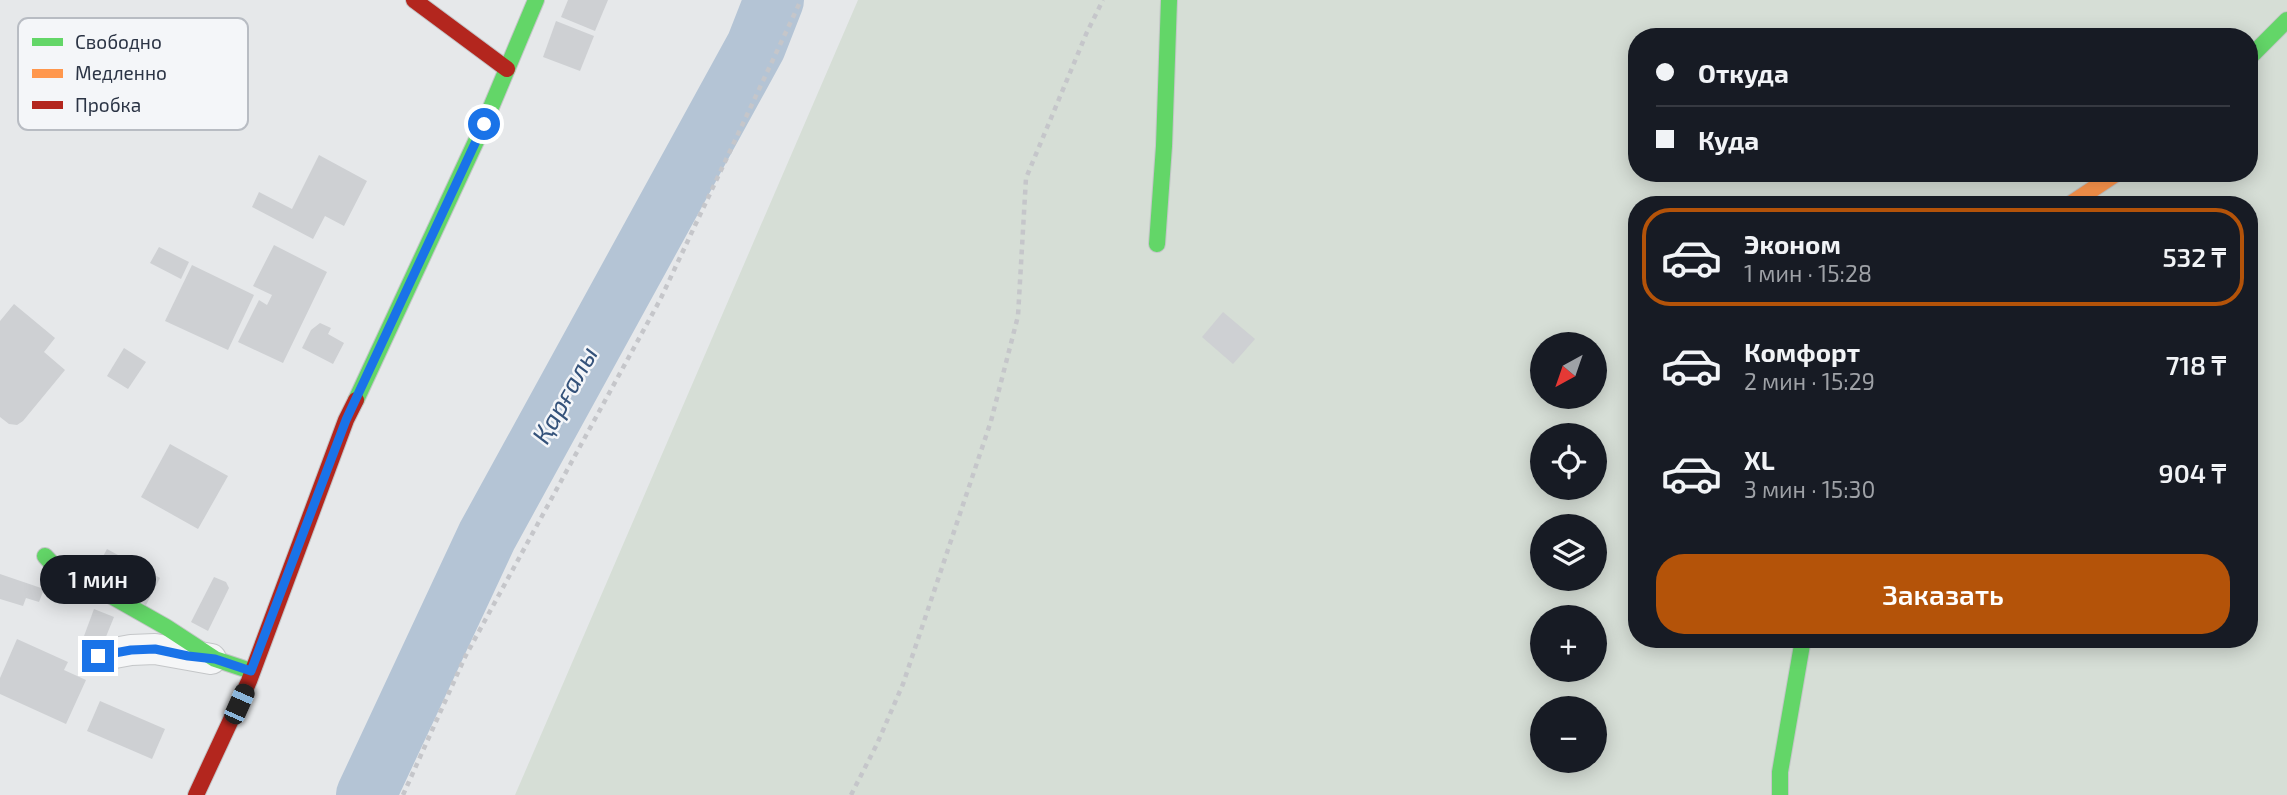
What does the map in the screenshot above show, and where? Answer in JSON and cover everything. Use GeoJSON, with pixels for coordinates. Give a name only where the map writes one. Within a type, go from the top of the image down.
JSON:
{"type":"FeatureCollection","features":[{"type":"Feature","properties":{"kind":"street"},"geometry":{"type":"LineString","coordinates":[[414,0],[507,69]]}},
{"type":"Feature","properties":{"kind":"street"},"geometry":{"type":"LineString","coordinates":[[196,795],[244,692],[346,420],[472,148],[536,0]]}},
{"type":"Feature","properties":{"kind":"street"},"geometry":{"type":"LineString","coordinates":[[1157,244],[1164,146],[1169,0]]}},
{"type":"Feature","properties":{"kind":"street"},"geometry":{"type":"LineString","coordinates":[[2258,49],[2287,20]]}},
{"type":"Feature","properties":{"kind":"street"},"geometry":{"type":"LineString","coordinates":[[2082,196],[2104,182]]}},
{"type":"Feature","properties":{"kind":"street"},"geometry":{"type":"LineString","coordinates":[[45,556],[60,572],[99,589],[215,659]]}},
{"type":"Feature","properties":{"kind":"street"},"geometry":{"type":"LineString","coordinates":[[1780,795],[1780,772],[1801,648]]}},
{"type":"Feature","properties":{"kind":"street"},"geometry":{"type":"LineString","coordinates":[[98,656],[155,649],[215,659],[251,671]]}},
{"type":"Feature","properties":{"kind":"path"},"geometry":{"type":"LineString","coordinates":[[403,795],[465,657],[660,300],[802,0]]}},
{"type":"Feature","properties":{"kind":"path"},"geometry":{"type":"LineString","coordinates":[[851,795],[903,684],[991,421],[1018,316],[1026,178],[1103,0]]}},
{"type":"Feature","properties":{"kind":"shaded area"},"geometry":{"type":"Polygon","coordinates":[[[858,0],[2287,0],[2287,795],[515,795],[858,0]]]}},
{"type":"Feature","properties":{"kind":"building"},"geometry":{"type":"Polygon","coordinates":[[[568,0],[608,0],[595,31],[561,17],[568,0]]]}},
{"type":"Feature","properties":{"kind":"building"},"geometry":{"type":"Polygon","coordinates":[[[556,21],[594,36],[580,71],[543,57],[556,21]]]}},
{"type":"Feature","properties":{"kind":"building"},"geometry":{"type":"Polygon","coordinates":[[[319,155],[367,181],[344,226],[325,216],[313,239],[252,207],[259,192],[292,209],[319,155]]]}},
{"type":"Feature","properties":{"kind":"building"},"geometry":{"type":"Polygon","coordinates":[[[274,245],[327,272],[283,363],[238,342],[259,300],[267,305],[272,295],[253,286],[274,245]]]}},
{"type":"Feature","properties":{"kind":"building"},"geometry":{"type":"Polygon","coordinates":[[[159,247],[189,262],[181,279],[150,263],[159,247]]]}},
{"type":"Feature","properties":{"kind":"building"},"geometry":{"type":"Polygon","coordinates":[[[192,265],[254,295],[228,350],[165,321],[192,265]]]}},
{"type":"Feature","properties":{"kind":"building"},"geometry":{"type":"Polygon","coordinates":[[[14,304],[55,338],[44,352],[65,370],[17,425],[9,424],[0,417],[0,321],[14,304]]]}},
{"type":"Feature","properties":{"kind":"building"},"geometry":{"type":"Polygon","coordinates":[[[1223,312],[1255,339],[1233,364],[1202,337],[1223,312]]]}},
{"type":"Feature","properties":{"kind":"building"},"geometry":{"type":"Polygon","coordinates":[[[320,323],[331,328],[328,334],[344,343],[333,364],[302,348],[311,330],[320,323]]]}},
{"type":"Feature","properties":{"kind":"building"},"geometry":{"type":"Polygon","coordinates":[[[124,348],[146,362],[128,389],[107,376],[124,348]]]}},
{"type":"Feature","properties":{"kind":"building"},"geometry":{"type":"Polygon","coordinates":[[[170,444],[228,476],[198,529],[141,497],[170,444]]]}},
{"type":"Feature","properties":{"kind":"building"},"geometry":{"type":"Polygon","coordinates":[[[107,549],[160,578],[146,605],[93,575],[107,549]]]}},
{"type":"Feature","properties":{"kind":"building"},"geometry":{"type":"Polygon","coordinates":[[[0,574],[44,589],[39,602],[26,598],[23,606],[0,599],[0,574]]]}},
{"type":"Feature","properties":{"kind":"building"},"geometry":{"type":"Polygon","coordinates":[[[214,577],[226,582],[229,588],[208,631],[191,622],[214,577]]]}},
{"type":"Feature","properties":{"kind":"building"},"geometry":{"type":"Polygon","coordinates":[[[94,609],[114,617],[103,644],[84,636],[94,609]]]}},
{"type":"Feature","properties":{"kind":"building"},"geometry":{"type":"Polygon","coordinates":[[[17,639],[68,662],[64,670],[86,680],[66,724],[0,694],[0,678],[17,639]]]}},
{"type":"Feature","properties":{"kind":"building"},"geometry":{"type":"Polygon","coordinates":[[[100,701],[165,729],[152,759],[87,731],[100,701]]]}},
{"type":"Feature","properties":{"kind":"waterway","name":"Қарғалы"},"geometry":{"type":"LineString","coordinates":[[366,795],[487,536],[756,46],[774,0]]}},
{"type":"Feature","properties":{"kind":"traffic: fast"},"geometry":{"type":"LineString","coordinates":[[356,400],[484,124],[536,0]]}},
{"type":"Feature","properties":{"kind":"traffic: fast"},"geometry":{"type":"LineString","coordinates":[[1157,244],[1164,146],[1169,0]]}},
{"type":"Feature","properties":{"kind":"traffic: fast"},"geometry":{"type":"LineString","coordinates":[[2258,49],[2287,20]]}},
{"type":"Feature","properties":{"kind":"traffic: fast"},"geometry":{"type":"LineString","coordinates":[[45,556],[60,572],[99,589],[215,659],[251,671]]}},
{"type":"Feature","properties":{"kind":"traffic: fast"},"geometry":{"type":"LineString","coordinates":[[1780,795],[1780,772],[1801,648]]}},
{"type":"Feature","properties":{"kind":"traffic: slow"},"geometry":{"type":"LineString","coordinates":[[2082,196],[2104,182]]}},
{"type":"Feature","properties":{"kind":"traffic: jam"},"geometry":{"type":"LineString","coordinates":[[414,0],[507,69]]}},
{"type":"Feature","properties":{"kind":"traffic: jam"},"geometry":{"type":"LineString","coordinates":[[196,795],[249,681],[346,420],[356,400]]}},
{"type":"Feature","properties":{"kind":"route"},"geometry":{"type":"LineString","coordinates":[[98,656],[155,649],[215,659],[251,671],[346,420],[484,124]]}}]}
